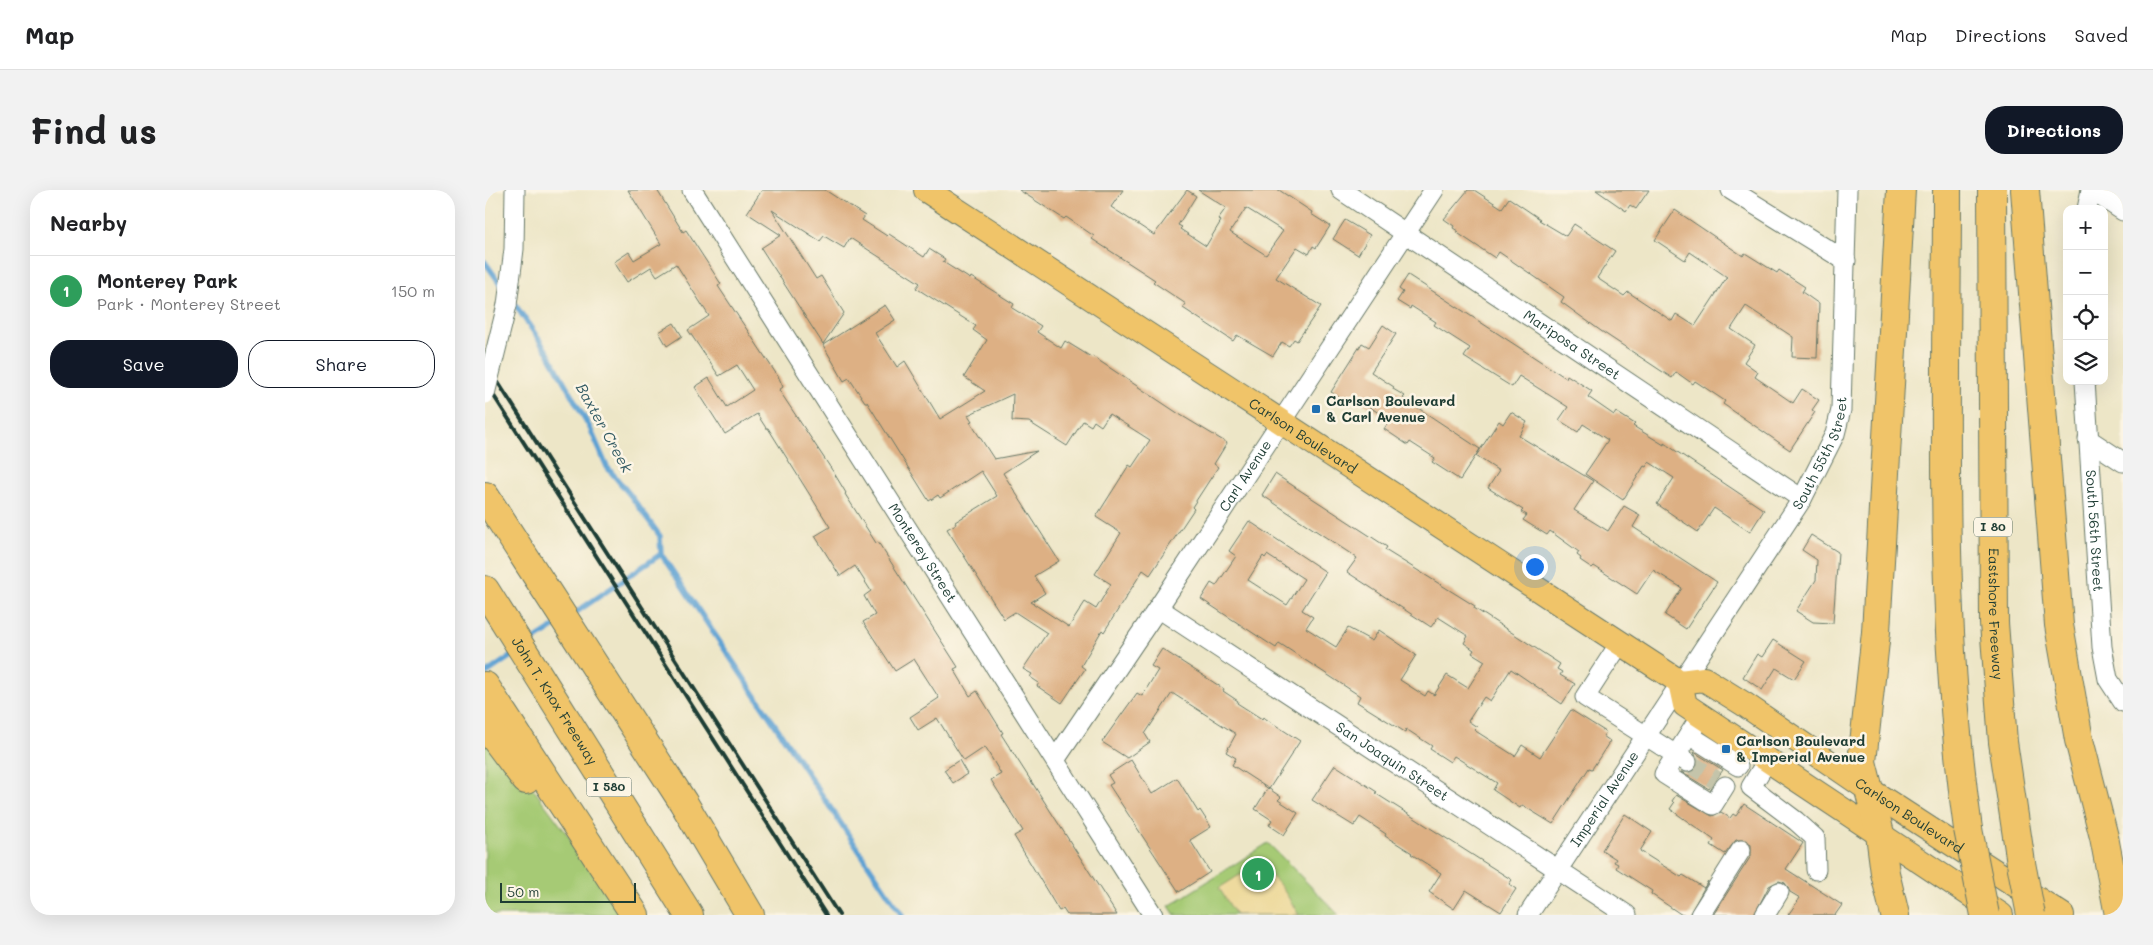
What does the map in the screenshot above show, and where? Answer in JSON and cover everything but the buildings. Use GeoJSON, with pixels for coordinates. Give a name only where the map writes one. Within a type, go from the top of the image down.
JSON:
{"type":"FeatureCollection","features":[{"type":"Feature","properties":{"kind":"highway"},"geometry":{"type":"LineString","coordinates":[[1895,915],[1885,873],[1880,834],[1871,791],[1862,762],[1875,632],[1901,190]]}},
{"type":"Feature","properties":{"kind":"highway"},"geometry":{"type":"LineString","coordinates":[[1947,190],[1949,615],[1956,727],[1969,829],[1985,915]]}},
{"type":"Feature","properties":{"kind":"highway","name":"Eastshore Freeway"},"geometry":{"type":"LineString","coordinates":[[1992,190],[1994,623],[2003,742],[2021,863],[2031,915]]}},
{"type":"Feature","properties":{"kind":"highway"},"geometry":{"type":"LineString","coordinates":[[2025,190],[2059,625],[2077,732],[2104,837],[2119,915]]}},
{"type":"Feature","properties":{"kind":"highway"},"geometry":{"type":"LineString","coordinates":[[485,496],[683,802],[750,915]]}},
{"type":"Feature","properties":{"kind":"highway","name":"John T. Knox Freeway"},"geometry":{"type":"LineString","coordinates":[[485,590],[689,915]]}},
{"type":"Feature","properties":{"kind":"highway"},"geometry":{"type":"LineString","coordinates":[[486,687],[635,915]]}},
{"type":"Feature","properties":{"kind":"highway"},"geometry":{"type":"LineString","coordinates":[[485,725],[628,915]]}},
{"type":"Feature","properties":{"kind":"main road","name":"Carlson Boulevard"},"geometry":{"type":"LineString","coordinates":[[926,190],[1680,682],[1704,679],[1744,704],[1871,791],[2062,915]]}},
{"type":"Feature","properties":{"kind":"main road"},"geometry":{"type":"LineString","coordinates":[[1680,682],[1685,705],[1695,726],[1880,834],[2001,915]]}},
{"type":"Feature","properties":{"kind":"street"},"geometry":{"type":"LineString","coordinates":[[485,394],[504,324],[510,286],[515,190]]}},
{"type":"Feature","properties":{"kind":"street","name":"Monterey Street"},"geometry":{"type":"LineString","coordinates":[[692,190],[1153,915]]}},
{"type":"Feature","properties":{"kind":"street","name":"Mariposa Street"},"geometry":{"type":"LineString","coordinates":[[1341,190],[1802,498]]}},
{"type":"Feature","properties":{"kind":"street","name":"Carl Avenue"},"geometry":{"type":"LineString","coordinates":[[1055,760],[1282,422],[1434,190]]}},
{"type":"Feature","properties":{"kind":"street"},"geometry":{"type":"LineString","coordinates":[[1731,190],[1846,261]]}},
{"type":"Feature","properties":{"kind":"street","name":"South 55th Street"},"geometry":{"type":"LineString","coordinates":[[1680,682],[1802,498],[1835,434],[1840,416],[1847,190]]}},
{"type":"Feature","properties":{"kind":"street"},"geometry":{"type":"LineString","coordinates":[[2088,205],[2091,190],[2123,211]]}},
{"type":"Feature","properties":{"kind":"street","name":"South 56th Street"},"geometry":{"type":"LineString","coordinates":[[2085,385],[2102,647],[2108,679],[2123,702]]}},
{"type":"Feature","properties":{"kind":"street"},"geometry":{"type":"LineString","coordinates":[[2088,439],[2123,462]]}},
{"type":"Feature","properties":{"kind":"street","name":"San Joaquin Street"},"geometry":{"type":"LineString","coordinates":[[1158,608],[1627,915]]}},
{"type":"Feature","properties":{"kind":"street"},"geometry":{"type":"LineString","coordinates":[[1620,643],[1585,697],[1682,759]]}},
{"type":"Feature","properties":{"kind":"street","name":"Imperial Avenue"},"geometry":{"type":"LineString","coordinates":[[1528,915],[1680,682]]}},
{"type":"Feature","properties":{"kind":"street"},"geometry":{"type":"LineString","coordinates":[[1695,726],[1682,759],[1664,774],[1713,805],[1720,783],[1751,758]]}},
{"type":"Feature","properties":{"kind":"street"},"geometry":{"type":"LineString","coordinates":[[1751,758],[1751,787],[1815,838],[1816,870]]}},
{"type":"Feature","properties":{"kind":"street"},"geometry":{"type":"LineString","coordinates":[[1700,915],[1741,850]]}},
{"type":"Feature","properties":{"kind":"street"},"geometry":{"type":"LineString","coordinates":[[1765,915],[1779,892]]}},
{"type":"Feature","properties":{"kind":"green space"},"geometry":{"type":"Polygon","coordinates":[[[485,725],[628,915],[485,915],[485,725]]]}},
{"type":"Feature","properties":{"kind":"green space"},"geometry":{"type":"Polygon","coordinates":[[[1268,843],[1339,915],[1175,915],[1169,906],[1268,843]]]}},
{"type":"Feature","properties":{"kind":"sand"},"geometry":{"type":"Polygon","coordinates":[[[1254,869],[1269,874],[1281,886],[1299,915],[1236,915],[1219,888],[1254,869]]]}},
{"type":"Feature","properties":{"kind":"waterway","name":"Baxter Creek"},"geometry":{"type":"LineString","coordinates":[[485,262],[504,289]]}},
{"type":"Feature","properties":{"kind":"waterway","name":"Baxter Creek"},"geometry":{"type":"LineString","coordinates":[[512,300],[548,353],[590,428],[607,467],[660,536],[661,554],[572,615]]}},
{"type":"Feature","properties":{"kind":"waterway"},"geometry":{"type":"LineString","coordinates":[[661,554],[902,915]]}},
{"type":"Feature","properties":{"kind":"waterway","name":"Baxter Creek"},"geometry":{"type":"LineString","coordinates":[[528,644],[560,623]]}},
{"type":"Feature","properties":{"kind":"waterway","name":"Baxter Creek"},"geometry":{"type":"LineString","coordinates":[[485,674],[517,652]]}},
{"type":"Feature","properties":{"kind":"tunnel"},"geometry":{"type":"LineString","coordinates":[[1687,762],[1716,780]]}},
{"type":"Feature","properties":{"kind":"railway"},"geometry":{"type":"LineString","coordinates":[[485,362],[839,915]]}},
{"type":"Feature","properties":{"kind":"railway"},"geometry":{"type":"LineString","coordinates":[[485,382],[826,915]]}},
{"type":"Feature","properties":{"kind":"place","name":"Carlson Boulevard & Carl Avenue"},"geometry":{"type":"Point","coordinates":[1316,409]}},
{"type":"Feature","properties":{"kind":"place","name":"Carlson Boulevard & Imperial Avenue"},"geometry":{"type":"Point","coordinates":[1726,749]}},
{"type":"Feature","properties":{"kind":"place","name":"Monterey Park"},"geometry":{"type":"Point","coordinates":[1258,874]}}]}
